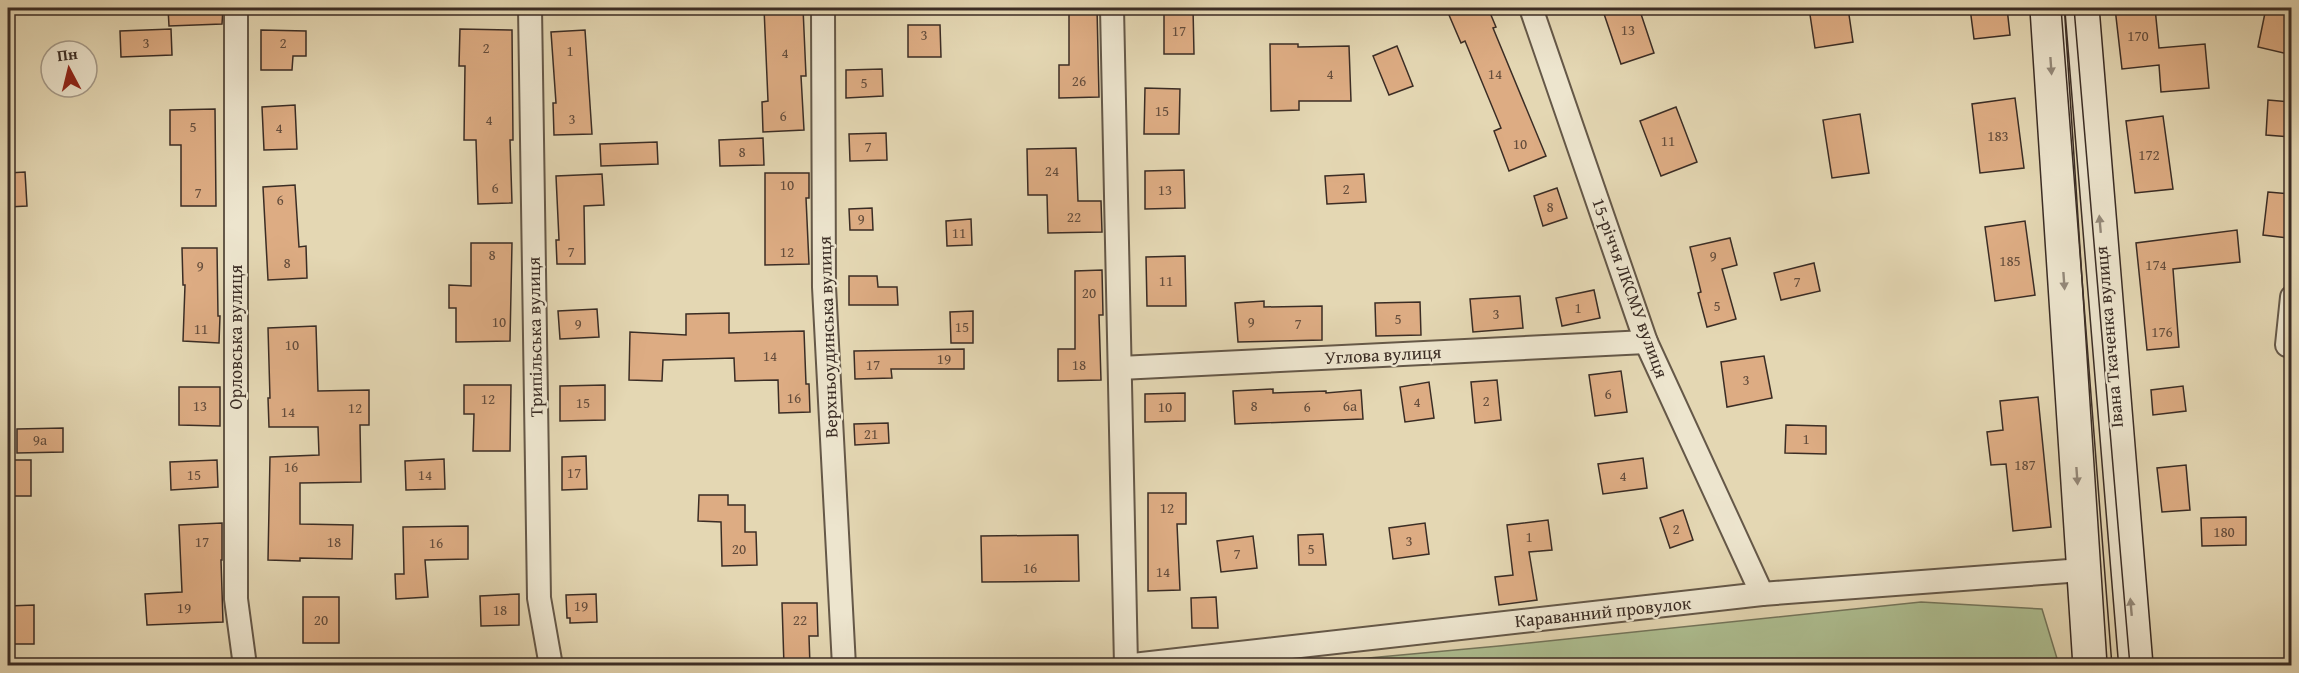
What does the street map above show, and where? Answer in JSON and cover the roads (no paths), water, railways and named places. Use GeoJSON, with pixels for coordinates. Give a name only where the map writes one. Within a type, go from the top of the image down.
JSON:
{"type":"FeatureCollection","features":[{"type":"Feature","properties":{"kind":"main road"},"geometry":{"type":"LineString","coordinates":[[2047,8],[2090,666]]}},
{"type":"Feature","properties":{"kind":"main road","name":"Івана Ткаченка вулиця"},"geometry":{"type":"LineString","coordinates":[[2082,8],[2136,666]]}},
{"type":"Feature","properties":{"kind":"street","name":"Орловська вулиця"},"geometry":{"type":"LineString","coordinates":[[236,8],[236,599],[245,666]]}},
{"type":"Feature","properties":{"kind":"street","name":"Трипільська вулиця"},"geometry":{"type":"LineString","coordinates":[[530,8],[539,598],[550,666]]}},
{"type":"Feature","properties":{"kind":"street","name":"Верхньоудинська вулиця"},"geometry":{"type":"LineString","coordinates":[[823,8],[824,287],[844,666]]}},
{"type":"Feature","properties":{"kind":"street"},"geometry":{"type":"LineString","coordinates":[[1112,8],[1125,665]]}},
{"type":"Feature","properties":{"kind":"street","name":"15-річчя ЛКСМУ вулиця"},"geometry":{"type":"LineString","coordinates":[[1531,8],[1646,342],[1762,594]]}},
{"type":"Feature","properties":{"kind":"street"},"geometry":{"type":"LineString","coordinates":[[2287,345],[2292,297]]}},
{"type":"Feature","properties":{"kind":"street","name":"Углова вулиця"},"geometry":{"type":"LineString","coordinates":[[1120,368],[1646,342]]}},
{"type":"Feature","properties":{"kind":"street","name":"Караванний провулок"},"geometry":{"type":"LineString","coordinates":[[1125,665],[1762,594],[2082,570]]}},
{"type":"Feature","properties":{"kind":"tram line"},"geometry":{"type":"LineString","coordinates":[[2061,8],[2112,666]]}},
{"type":"Feature","properties":{"kind":"tram line"},"geometry":{"type":"LineString","coordinates":[[2074,8],[2130,666]]}}]}
